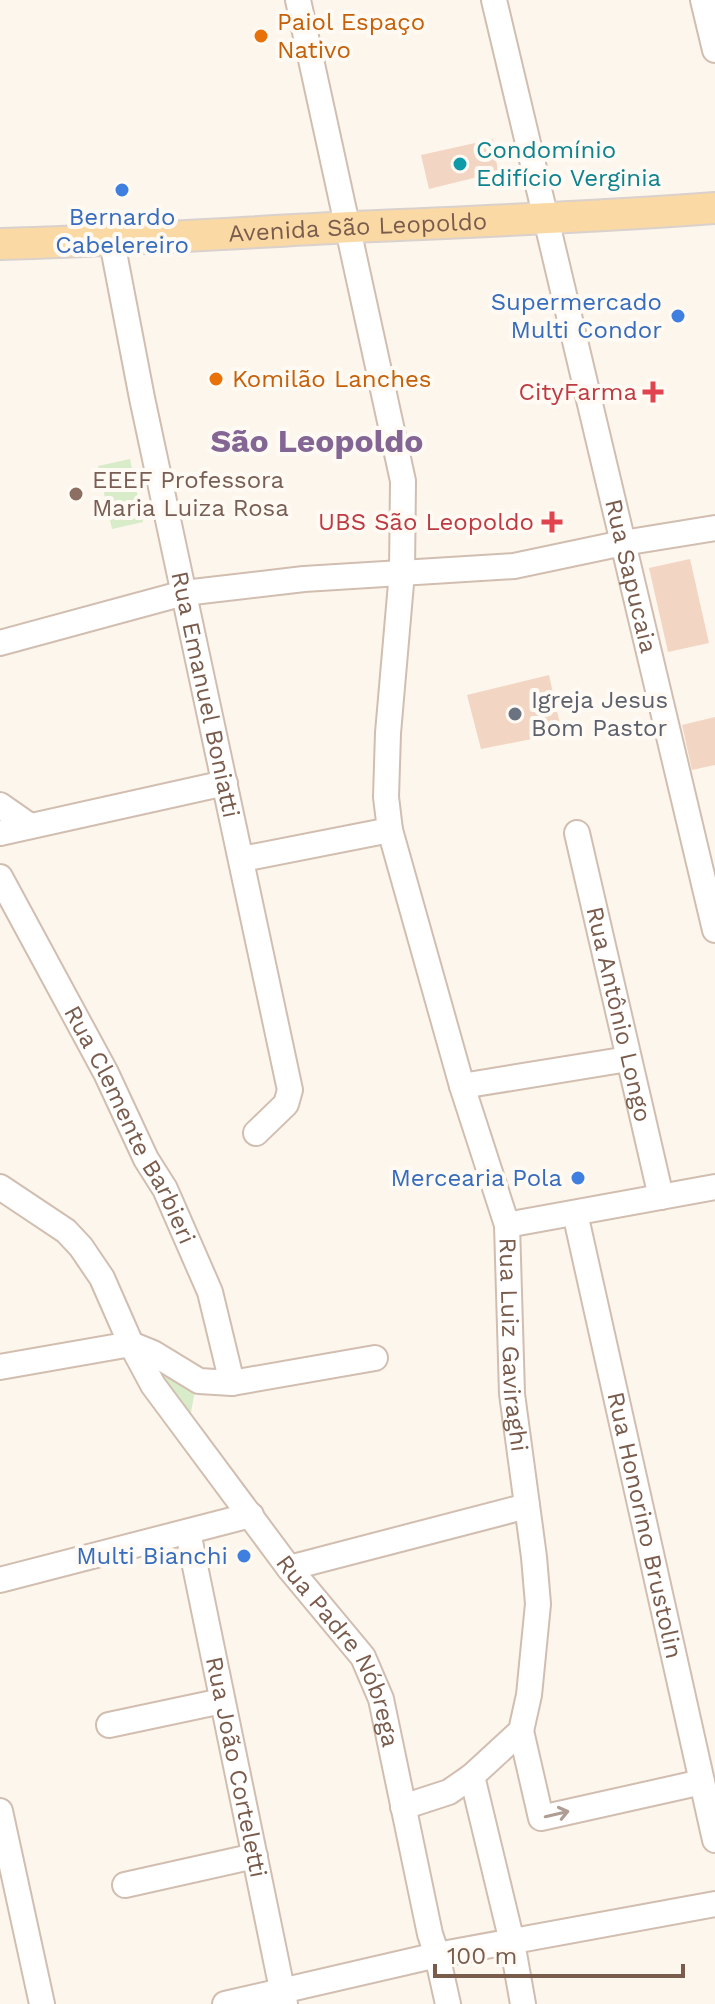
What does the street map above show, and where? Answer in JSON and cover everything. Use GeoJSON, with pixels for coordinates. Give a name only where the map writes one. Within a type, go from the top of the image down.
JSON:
{"type":"FeatureCollection","features":[{"type":"Feature","properties":{"kind":"main road","name":"Avenida São Leopoldo"},"geometry":{"type":"LineString","coordinates":[[0,244],[112,242],[350,227],[546,220],[715,208]]}},
{"type":"Feature","properties":{"kind":"street","name":"Rua Luiz Gaviraghi"},"geometry":{"type":"LineString","coordinates":[[298,0],[403,481],[402,572],[388,733],[386,797],[390,830],[462,1086],[507,1225],[512,1394],[538,1604],[529,1695],[521,1731]]}},
{"type":"Feature","properties":{"kind":"street","name":"Rua Sapucaia"},"geometry":{"type":"LineString","coordinates":[[494,0],[715,930]]}},
{"type":"Feature","properties":{"kind":"street"},"geometry":{"type":"LineString","coordinates":[[703,0],[715,50]]}},
{"type":"Feature","properties":{"kind":"street","name":"Rua Emanuel Boniatti"},"geometry":{"type":"LineString","coordinates":[[112,242],[290,1090],[286,1104],[256,1133]]}},
{"type":"Feature","properties":{"kind":"street"},"geometry":{"type":"LineString","coordinates":[[0,643],[184,593],[304,579],[514,566],[715,528]]}},
{"type":"Feature","properties":{"kind":"street"},"geometry":{"type":"LineString","coordinates":[[0,833],[225,783]]}},
{"type":"Feature","properties":{"kind":"street"},"geometry":{"type":"LineString","coordinates":[[0,805],[30,826]]}},
{"type":"Feature","properties":{"kind":"street"},"geometry":{"type":"LineString","coordinates":[[242,859],[390,830]]}},
{"type":"Feature","properties":{"kind":"street","name":"Rua Antônio Longo"},"geometry":{"type":"LineString","coordinates":[[577,833],[661,1197]]}},
{"type":"Feature","properties":{"kind":"street","name":"Rua Clemente Barbieri"},"geometry":{"type":"LineString","coordinates":[[0,877],[106,1073],[146,1159],[165,1189],[210,1292],[232,1383]]}},
{"type":"Feature","properties":{"kind":"street"},"geometry":{"type":"LineString","coordinates":[[462,1086],[628,1059]]}},
{"type":"Feature","properties":{"kind":"street","name":"Rua Padre Nóbrega"},"geometry":{"type":"LineString","coordinates":[[0,1187],[66,1231],[81,1247],[102,1278],[153,1385],[289,1568],[363,1657],[381,1699],[430,1934],[448,2004]]}},
{"type":"Feature","properties":{"kind":"street"},"geometry":{"type":"LineString","coordinates":[[507,1225],[715,1187]]}},
{"type":"Feature","properties":{"kind":"street","name":"Rua Honorino Brustolin"},"geometry":{"type":"LineString","coordinates":[[575,1213],[715,1840]]}},
{"type":"Feature","properties":{"kind":"street"},"geometry":{"type":"LineString","coordinates":[[0,1367],[131,1344],[153,1353],[199,1381],[232,1383],[375,1358]]}},
{"type":"Feature","properties":{"kind":"street"},"geometry":{"type":"LineString","coordinates":[[289,1568],[527,1506]]}},
{"type":"Feature","properties":{"kind":"street"},"geometry":{"type":"LineString","coordinates":[[0,1580],[251,1515]]}},
{"type":"Feature","properties":{"kind":"street","name":"Rua João Corteletti"},"geometry":{"type":"LineString","coordinates":[[188,1532],[284,1997]]}},
{"type":"Feature","properties":{"kind":"street"},"geometry":{"type":"LineString","coordinates":[[109,1725],[222,1701]]}},
{"type":"Feature","properties":{"kind":"street"},"geometry":{"type":"LineString","coordinates":[[403,1807],[449,1792],[472,1776],[521,1731],[541,1818],[702,1782]]}},
{"type":"Feature","properties":{"kind":"street"},"geometry":{"type":"LineString","coordinates":[[472,1776],[512,1942],[523,2004]]}},
{"type":"Feature","properties":{"kind":"street"},"geometry":{"type":"LineString","coordinates":[[1,1829],[42,2004]]}},
{"type":"Feature","properties":{"kind":"street"},"geometry":{"type":"LineString","coordinates":[[125,1885],[255,1856]]}},
{"type":"Feature","properties":{"kind":"street"},"geometry":{"type":"LineString","coordinates":[[225,2004],[284,1997],[437,1955],[715,1904]]}},
{"type":"Feature","properties":{"kind":"green space"},"geometry":{"type":"Polygon","coordinates":[[[130,459],[143,522],[112,529],[98,466],[130,459]]]}},
{"type":"Feature","properties":{"kind":"green space"},"geometry":{"type":"Polygon","coordinates":[[[143,1359],[195,1390],[190,1418],[143,1359]]]}},
{"type":"Feature","properties":{"kind":"building","name":"Condomínio Edifício Verginia"},"geometry":{"type":"Polygon","coordinates":[[[493,139],[498,172],[429,189],[421,155],[493,139]]]}},
{"type":"Feature","properties":{"kind":"building"},"geometry":{"type":"Polygon","coordinates":[[[690,559],[709,643],[668,652],[649,568],[690,559]]]}},
{"type":"Feature","properties":{"kind":"building","name":"Igreja Jesus Bom Pastor"},"geometry":{"type":"Polygon","coordinates":[[[549,675],[562,733],[481,749],[467,695],[549,675]]]}},
{"type":"Feature","properties":{"kind":"building"},"geometry":{"type":"Polygon","coordinates":[[[715,717],[715,765],[692,770],[682,725],[715,717]]]}},
{"type":"Feature","properties":{"kind":"place","name":"Paiol Espaço Nativo"},"geometry":{"type":"Point","coordinates":[261,36]}},
{"type":"Feature","properties":{"kind":"place","name":"Condomínio Edifício Verginia"},"geometry":{"type":"Point","coordinates":[460,164]}},
{"type":"Feature","properties":{"kind":"place","name":"Bernardo Cabelereiro"},"geometry":{"type":"Point","coordinates":[122,190]}},
{"type":"Feature","properties":{"kind":"place","name":"Supermercado Multi Condor"},"geometry":{"type":"Point","coordinates":[678,316]}},
{"type":"Feature","properties":{"kind":"place","name":"Komilão Lanches"},"geometry":{"type":"Point","coordinates":[216,379]}},
{"type":"Feature","properties":{"kind":"place","name":"CityFarma"},"geometry":{"type":"Point","coordinates":[653,392]}},
{"type":"Feature","properties":{"kind":"place","name":"EEEF Professora Maria Luiza Rosa"},"geometry":{"type":"Point","coordinates":[76,494]}},
{"type":"Feature","properties":{"kind":"place","name":"UBS São Leopoldo"},"geometry":{"type":"Point","coordinates":[552,522]}},
{"type":"Feature","properties":{"kind":"place","name":"Igreja Jesus Bom Pastor"},"geometry":{"type":"Point","coordinates":[515,714]}},
{"type":"Feature","properties":{"kind":"place","name":"Mercearia Pola"},"geometry":{"type":"Point","coordinates":[578,1178]}},
{"type":"Feature","properties":{"kind":"place","name":"Multi Bianchi"},"geometry":{"type":"Point","coordinates":[244,1556]}},
{"type":"Feature","properties":{"kind":"district","name":"São Leopoldo"},"geometry":{"type":"Point","coordinates":[317,441]}}]}
